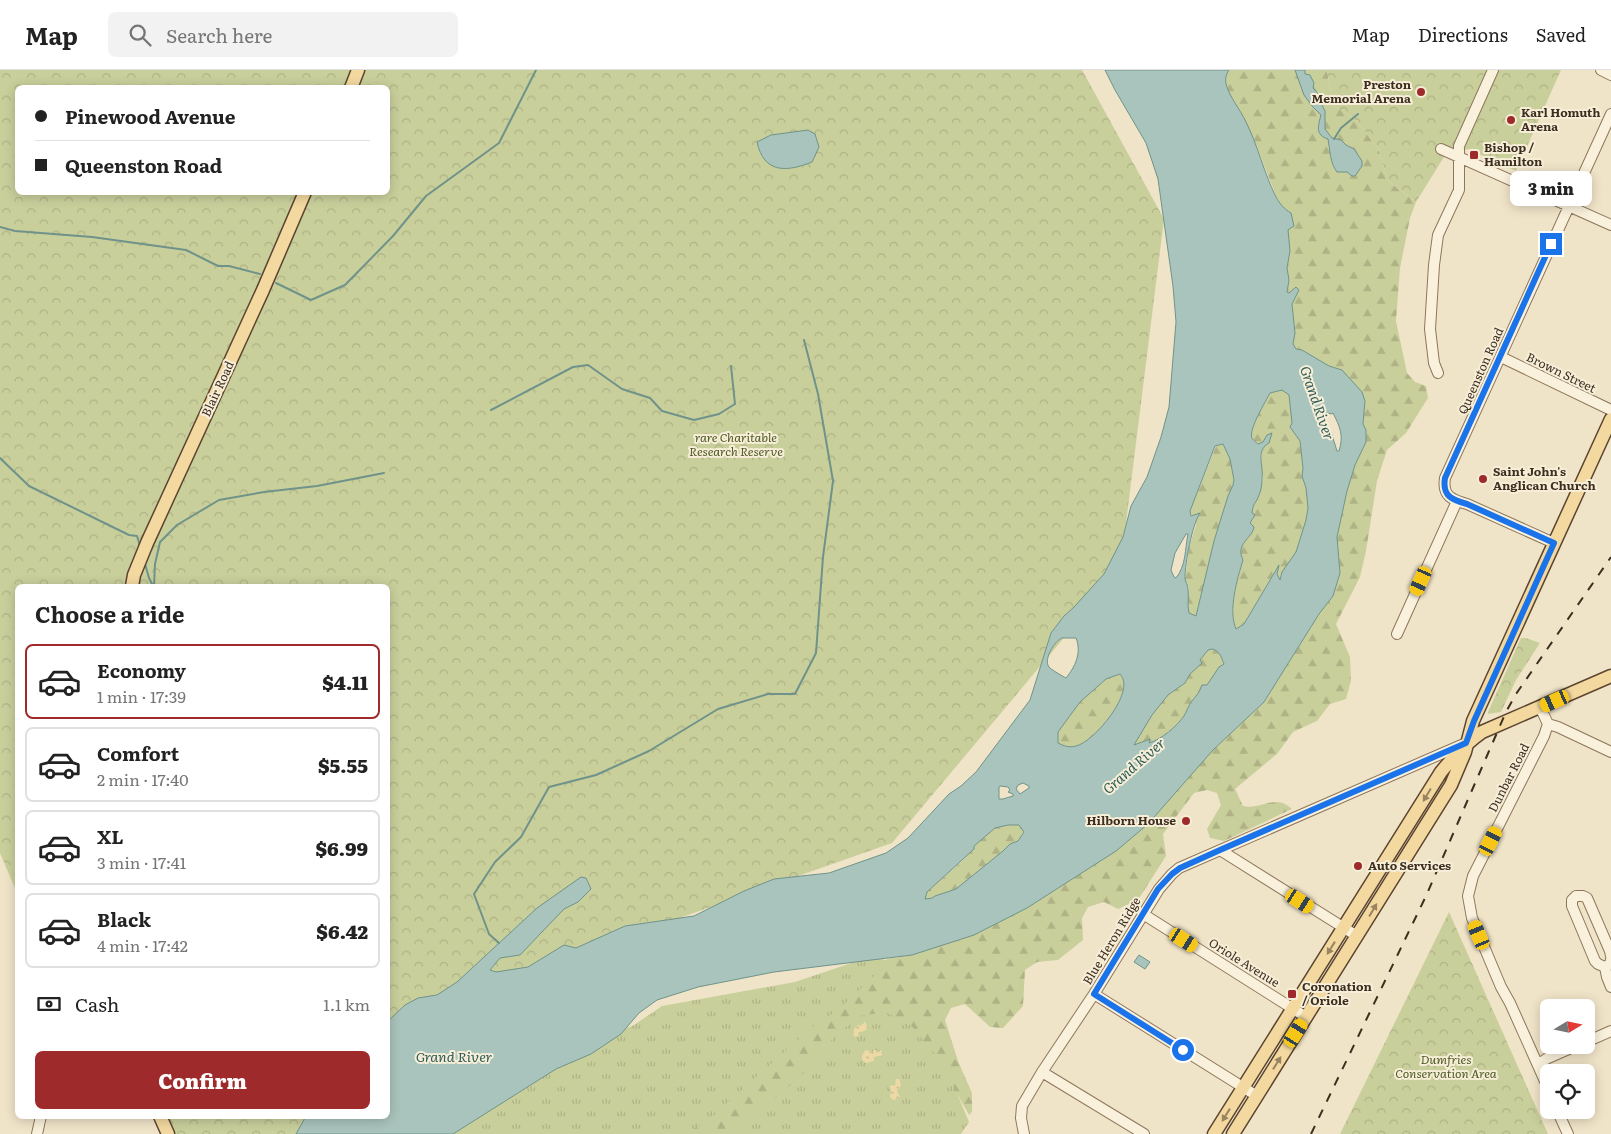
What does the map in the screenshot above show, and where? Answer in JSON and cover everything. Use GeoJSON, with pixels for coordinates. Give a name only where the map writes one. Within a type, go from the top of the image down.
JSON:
{"type":"FeatureCollection","features":[{"type":"Feature","properties":{"kind":"main road"},"geometry":{"type":"LineString","coordinates":[[352,85],[358,70]]}},
{"type":"Feature","properties":{"kind":"main road","name":"Blair Road"},"geometry":{"type":"LineString","coordinates":[[132,584],[147,543],[263,290],[304,195]]}},
{"type":"Feature","properties":{"kind":"main road"},"geometry":{"type":"LineString","coordinates":[[1233,1134],[1451,785],[1465,752],[1466,743],[1474,721],[1611,419]]}},
{"type":"Feature","properties":{"kind":"main road"},"geometry":{"type":"LineString","coordinates":[[1214,1134],[1441,772],[1466,743],[1482,732],[1611,676]]}},
{"type":"Feature","properties":{"kind":"main road"},"geometry":{"type":"LineString","coordinates":[[1403,835],[1414,842]]}},
{"type":"Feature","properties":{"kind":"main road"},"geometry":{"type":"LineString","coordinates":[[161,1119],[168,1134]]}},
{"type":"Feature","properties":{"kind":"street"},"geometry":{"type":"LineString","coordinates":[[1438,373],[1434,363],[1430,328],[1438,235],[1459,190],[1459,146],[1493,70]]}},
{"type":"Feature","properties":{"kind":"street"},"geometry":{"type":"LineString","coordinates":[[1601,70],[1611,75]]}},
{"type":"Feature","properties":{"kind":"street","name":"Queenston Road"},"geometry":{"type":"LineString","coordinates":[[1457,501],[1446,493],[1445,478],[1611,114]]}},
{"type":"Feature","properties":{"kind":"street"},"geometry":{"type":"LineString","coordinates":[[1441,149],[1611,225]]}},
{"type":"Feature","properties":{"kind":"street","name":"Brown Street"},"geometry":{"type":"LineString","coordinates":[[1501,357],[1611,410]]}},
{"type":"Feature","properties":{"kind":"street"},"geometry":{"type":"LineString","coordinates":[[1397,634],[1457,501],[1554,543]]}},
{"type":"Feature","properties":{"kind":"street"},"geometry":{"type":"LineString","coordinates":[[1540,707],[1548,724],[1611,752]]}},
{"type":"Feature","properties":{"kind":"street","name":"Dunbar Road"},"geometry":{"type":"LineString","coordinates":[[1540,1070],[1510,1002],[1501,987],[1472,918],[1468,896],[1473,876],[1544,736],[1548,724]]}},
{"type":"Feature","properties":{"kind":"street","name":"Blue Heron Ridge"},"geometry":{"type":"LineString","coordinates":[[1024,1134],[1021,1118],[1022,1106],[1042,1072],[1094,994],[1158,889],[1172,874],[1180,868],[1220,850],[1466,743]]}},
{"type":"Feature","properties":{"kind":"street"},"geometry":{"type":"LineString","coordinates":[[1425,760],[1441,772]]}},
{"type":"Feature","properties":{"kind":"street"},"geometry":{"type":"LineString","coordinates":[[1220,850],[1357,936]]}},
{"type":"Feature","properties":{"kind":"street"},"geometry":{"type":"LineString","coordinates":[[1609,961],[1598,964],[1595,961],[1572,906],[1572,900],[1576,896],[1587,898],[1610,951],[1609,961],[1607,977],[1611,987]]}},
{"type":"Feature","properties":{"kind":"street","name":"Oriole Avenue"},"geometry":{"type":"LineString","coordinates":[[1143,914],[1306,1017]]}},
{"type":"Feature","properties":{"kind":"street"},"geometry":{"type":"LineString","coordinates":[[1094,994],[1257,1096]]}},
{"type":"Feature","properties":{"kind":"street"},"geometry":{"type":"LineString","coordinates":[[1595,1038],[1611,1031]]}},
{"type":"Feature","properties":{"kind":"street"},"geometry":{"type":"LineString","coordinates":[[1538,1065],[1546,1058],[1556,1054]]}},
{"type":"Feature","properties":{"kind":"street"},"geometry":{"type":"LineString","coordinates":[[1042,1072],[1144,1134]]}},
{"type":"Feature","properties":{"kind":"street"},"geometry":{"type":"LineString","coordinates":[[37,1134],[40,1119]]}},
{"type":"Feature","properties":{"kind":"street"},"geometry":{"type":"LineString","coordinates":[[1561,1119],[1568,1134]]}},
{"type":"Feature","properties":{"kind":"green space","name":"rare Charitable Research Reserve"},"geometry":{"type":"Polygon","coordinates":[[[0,70],[1082,70],[1164,219],[1120,571],[892,843],[583,952],[390,1048],[390,584],[15,584],[15,888],[0,853],[0,70]]]}},
{"type":"Feature","properties":{"kind":"green space"},"geometry":{"type":"Polygon","coordinates":[[[1225,70],[1327,70],[1333,105],[1357,121],[1379,150],[1388,181],[1416,202],[1410,218],[1400,268],[1396,321],[1407,373],[1415,382],[1426,386],[1428,398],[1406,433],[1387,450],[1377,481],[1360,577],[1336,624],[1350,657],[1351,681],[1346,699],[1330,704],[1317,721],[1293,732],[1277,754],[1235,789],[1243,806],[1250,807],[1280,802],[1292,809],[1224,841],[1210,838],[1207,829],[1221,805],[1217,793],[1207,790],[1194,793],[1163,834],[1166,856],[1138,900],[1118,909],[1104,902],[1088,907],[1082,918],[1083,940],[1058,960],[1037,962],[1025,970],[1023,1006],[1003,1028],[990,1027],[965,1004],[951,1008],[945,1020],[958,1061],[972,1093],[972,1112],[969,1115],[935,1054],[909,1023],[885,1012],[859,1016],[835,1036],[803,1074],[734,1134],[682,1134],[704,1124],[813,1026],[838,1010],[875,975],[887,959],[912,955],[1027,908],[1116,851],[1213,750],[1264,702],[1319,614],[1333,596],[1340,573],[1337,537],[1347,491],[1355,465],[1366,442],[1366,430],[1363,424],[1365,401],[1342,370],[1329,366],[1302,350],[1296,349],[1293,344],[1295,333],[1292,303],[1299,290],[1287,292],[1289,280],[1287,268],[1290,251],[1283,209],[1245,121],[1229,92],[1225,82],[1227,72],[1225,70]]]}},
{"type":"Feature","properties":{"kind":"green space"},"geometry":{"type":"Polygon","coordinates":[[[1327,70],[1561,70],[1516,171],[1468,149],[1444,157],[1416,202],[1388,181],[1379,150],[1357,121],[1333,105],[1327,70]]]}},
{"type":"Feature","properties":{"kind":"green space"},"geometry":{"type":"Polygon","coordinates":[[[1282,390],[1289,395],[1292,423],[1290,427],[1300,441],[1302,476],[1306,488],[1308,507],[1306,520],[1296,552],[1282,572],[1279,581],[1277,574],[1278,566],[1244,624],[1236,629],[1233,612],[1236,586],[1243,560],[1241,554],[1242,547],[1249,537],[1250,523],[1254,518],[1252,513],[1253,505],[1259,496],[1263,478],[1261,465],[1263,442],[1257,444],[1252,439],[1251,434],[1270,393],[1282,390]]]}},
{"type":"Feature","properties":{"kind":"green space"},"geometry":{"type":"Polygon","coordinates":[[[1223,444],[1230,459],[1234,480],[1214,541],[1196,616],[1189,613],[1187,602],[1189,588],[1185,580],[1189,547],[1196,525],[1190,511],[1216,446],[1223,444]]]}},
{"type":"Feature","properties":{"kind":"green space"},"geometry":{"type":"Polygon","coordinates":[[[1521,638],[1540,643],[1516,680],[1501,712],[1488,714],[1488,712],[1521,638]]]}},
{"type":"Feature","properties":{"kind":"green space"},"geometry":{"type":"Polygon","coordinates":[[[1212,649],[1219,653],[1224,664],[1219,667],[1207,685],[1202,685],[1184,716],[1168,732],[1154,742],[1149,744],[1149,741],[1133,745],[1152,715],[1168,695],[1185,683],[1190,674],[1202,663],[1200,660],[1208,650],[1212,649]]]}},
{"type":"Feature","properties":{"kind":"green space"},"geometry":{"type":"Polygon","coordinates":[[[1120,674],[1123,682],[1118,704],[1093,736],[1071,747],[1057,743],[1058,732],[1080,702],[1106,679],[1120,674]]]}},
{"type":"Feature","properties":{"kind":"green space"},"geometry":{"type":"Polygon","coordinates":[[[1019,825],[1024,831],[1018,841],[1010,844],[956,889],[924,899],[927,892],[964,859],[974,846],[995,828],[1019,825]]]}},
{"type":"Feature","properties":{"kind":"green space","name":"Dumfries Conservation Area"},"geometry":{"type":"Polygon","coordinates":[[[1449,912],[1548,1134],[1340,1134],[1449,912]]]}},
{"type":"Feature","properties":{"kind":"green space"},"geometry":{"type":"Polygon","coordinates":[[[872,956],[904,966],[969,1122],[961,1134],[447,1134],[510,1078],[634,1025],[662,1006],[795,982],[872,956]]]}},
{"type":"Feature","properties":{"kind":"green space"},"geometry":{"type":"Polygon","coordinates":[[[162,1119],[309,1119],[301,1134],[168,1134],[162,1119]]]}},
{"type":"Feature","properties":{"kind":"sand"},"geometry":{"type":"Polygon","coordinates":[[[865,1022],[868,1028],[863,1032],[858,1032],[859,1036],[855,1037],[853,1034],[854,1029],[858,1025],[861,1026],[865,1022]]]}},
{"type":"Feature","properties":{"kind":"sand"},"geometry":{"type":"Polygon","coordinates":[[[866,1050],[870,1054],[874,1050],[877,1053],[881,1050],[883,1054],[874,1057],[874,1061],[866,1063],[862,1057],[866,1050]]]}},
{"type":"Feature","properties":{"kind":"sand"},"geometry":{"type":"Polygon","coordinates":[[[896,1079],[899,1079],[901,1085],[897,1091],[900,1097],[894,1100],[890,1097],[890,1086],[895,1086],[896,1079]]]}},
{"type":"Feature","properties":{"kind":"water","name":"Grand River"},"geometry":{"type":"Polygon","coordinates":[[[1105,70],[1229,70],[1226,78],[1228,89],[1244,117],[1276,197],[1282,206],[1291,213],[1294,226],[1288,230],[1290,251],[1287,268],[1289,280],[1287,292],[1289,293],[1296,287],[1299,290],[1292,304],[1295,333],[1293,344],[1296,349],[1302,350],[1329,366],[1342,370],[1362,392],[1365,401],[1363,424],[1366,430],[1366,442],[1355,465],[1347,491],[1337,537],[1340,573],[1333,596],[1319,614],[1264,702],[1213,750],[1148,824],[1116,851],[1027,908],[974,935],[912,955],[774,972],[698,987],[657,1000],[639,1013],[621,1034],[591,1054],[556,1069],[453,1134],[296,1134],[304,1119],[390,1119],[390,1019],[405,1005],[418,998],[437,995],[457,982],[537,908],[581,877],[586,878],[591,889],[578,902],[564,909],[520,955],[500,958],[490,970],[496,972],[528,967],[564,945],[576,948],[625,926],[694,916],[744,891],[774,879],[829,873],[886,853],[908,838],[949,794],[976,772],[1030,700],[1051,633],[1064,616],[1104,574],[1123,537],[1131,506],[1147,477],[1161,437],[1169,407],[1176,322],[1173,286],[1158,179],[1146,143],[1105,70]],[[1282,390],[1270,393],[1251,434],[1252,439],[1258,444],[1263,442],[1267,435],[1272,433],[1269,443],[1262,450],[1261,454],[1261,487],[1252,509],[1252,513],[1255,515],[1250,523],[1254,527],[1253,531],[1241,549],[1243,560],[1233,604],[1236,629],[1244,624],[1279,565],[1277,574],[1280,580],[1282,572],[1296,552],[1308,508],[1306,488],[1302,476],[1300,441],[1290,427],[1292,423],[1289,395],[1282,390]],[[1322,413],[1322,431],[1327,434],[1331,432],[1337,451],[1339,451],[1341,440],[1338,423],[1333,413],[1322,413]],[[1223,444],[1215,446],[1190,511],[1191,516],[1200,513],[1194,526],[1186,563],[1185,578],[1188,588],[1189,613],[1196,616],[1214,541],[1234,480],[1230,459],[1223,444]],[[1186,534],[1175,553],[1171,570],[1176,578],[1182,568],[1185,557],[1188,534],[1186,534]],[[1062,638],[1053,646],[1048,664],[1050,668],[1066,678],[1077,660],[1078,644],[1076,638],[1062,638]],[[1212,649],[1208,650],[1200,660],[1202,663],[1190,674],[1185,683],[1168,695],[1152,715],[1134,745],[1150,739],[1149,743],[1164,736],[1184,716],[1202,685],[1207,685],[1219,667],[1224,664],[1219,653],[1212,649]],[[1120,674],[1106,679],[1080,702],[1058,732],[1058,743],[1071,747],[1084,742],[1111,715],[1123,692],[1124,682],[1120,674]],[[1023,783],[1018,785],[1016,789],[1020,794],[1029,788],[1029,786],[1023,783]],[[999,787],[999,799],[1013,796],[1013,794],[1008,792],[1010,790],[1008,787],[999,787]],[[1019,825],[995,828],[974,846],[974,849],[927,892],[925,899],[956,889],[1010,844],[1018,841],[1024,832],[1019,825]]]}},
{"type":"Feature","properties":{"kind":"water"},"geometry":{"type":"Polygon","coordinates":[[[1295,70],[1305,70],[1305,74],[1310,75],[1314,83],[1313,88],[1320,96],[1325,111],[1325,129],[1332,138],[1341,140],[1354,149],[1362,161],[1362,166],[1355,176],[1347,172],[1337,172],[1333,165],[1328,139],[1321,135],[1318,130],[1321,115],[1304,95],[1295,70]]]}},
{"type":"Feature","properties":{"kind":"water"},"geometry":{"type":"Polygon","coordinates":[[[808,130],[815,134],[819,147],[812,162],[794,168],[778,168],[765,160],[760,152],[757,142],[771,135],[808,130]]]}},
{"type":"Feature","properties":{"kind":"water"},"geometry":{"type":"Polygon","coordinates":[[[1139,955],[1150,962],[1145,969],[1134,962],[1139,955]]]}},
{"type":"Feature","properties":{"kind":"waterway"},"geometry":{"type":"LineString","coordinates":[[276,283],[311,300],[345,285],[393,236],[426,196],[499,143],[536,70]]}},
{"type":"Feature","properties":{"kind":"waterway"},"geometry":{"type":"LineString","coordinates":[[1334,139],[1341,128],[1358,114]]}},
{"type":"Feature","properties":{"kind":"waterway"},"geometry":{"type":"LineString","coordinates":[[0,227],[15,231],[92,237],[186,250],[218,266],[229,266],[260,274]]}},
{"type":"Feature","properties":{"kind":"waterway"},"geometry":{"type":"LineString","coordinates":[[499,943],[489,934],[474,894],[495,862],[521,837],[549,787],[596,775],[649,751],[718,709],[768,694],[795,694],[816,653],[823,557],[833,481],[818,394],[804,340]]}},
{"type":"Feature","properties":{"kind":"waterway"},"geometry":{"type":"LineString","coordinates":[[491,410],[573,367],[588,365],[622,389],[650,398],[662,411],[694,420],[719,414],[735,404],[731,366]]}},
{"type":"Feature","properties":{"kind":"waterway"},"geometry":{"type":"LineString","coordinates":[[0,458],[29,486],[129,535],[137,536],[140,546]]}},
{"type":"Feature","properties":{"kind":"waterway"},"geometry":{"type":"LineString","coordinates":[[154,584],[155,564],[160,542],[177,525],[219,500],[264,492],[317,486],[384,473]]}},
{"type":"Feature","properties":{"kind":"waterway"},"geometry":{"type":"LineString","coordinates":[[145,564],[152,584]]}},
{"type":"Feature","properties":{"kind":"railway"},"geometry":{"type":"LineString","coordinates":[[1311,1134],[1426,896],[1506,712],[1516,694],[1611,557]]}},
{"type":"Feature","properties":{"kind":"place","name":"Preston Memorial Arena"},"geometry":{"type":"Point","coordinates":[1421,92]}},
{"type":"Feature","properties":{"kind":"place","name":"Karl Homuth Arena"},"geometry":{"type":"Point","coordinates":[1511,120]}},
{"type":"Feature","properties":{"kind":"place","name":"Bishop / Hamilton"},"geometry":{"type":"Point","coordinates":[1474,155]}},
{"type":"Feature","properties":{"kind":"place","name":"Saint John's Anglican Church"},"geometry":{"type":"Point","coordinates":[1483,479]}},
{"type":"Feature","properties":{"kind":"place","name":"Hilborn House"},"geometry":{"type":"Point","coordinates":[1186,821]}},
{"type":"Feature","properties":{"kind":"place","name":"Auto Services"},"geometry":{"type":"Point","coordinates":[1358,866]}},
{"type":"Feature","properties":{"kind":"place","name":"Coronation / Oriole"},"geometry":{"type":"Point","coordinates":[1292,994]}},
{"type":"Feature","properties":{"kind":"route"},"geometry":{"type":"LineString","coordinates":[[1183,1050],[1094,994],[1158,889],[1180,868],[1466,743],[1474,721],[1554,543],[1451,498],[1446,493],[1445,478],[1551,244]]}}]}
